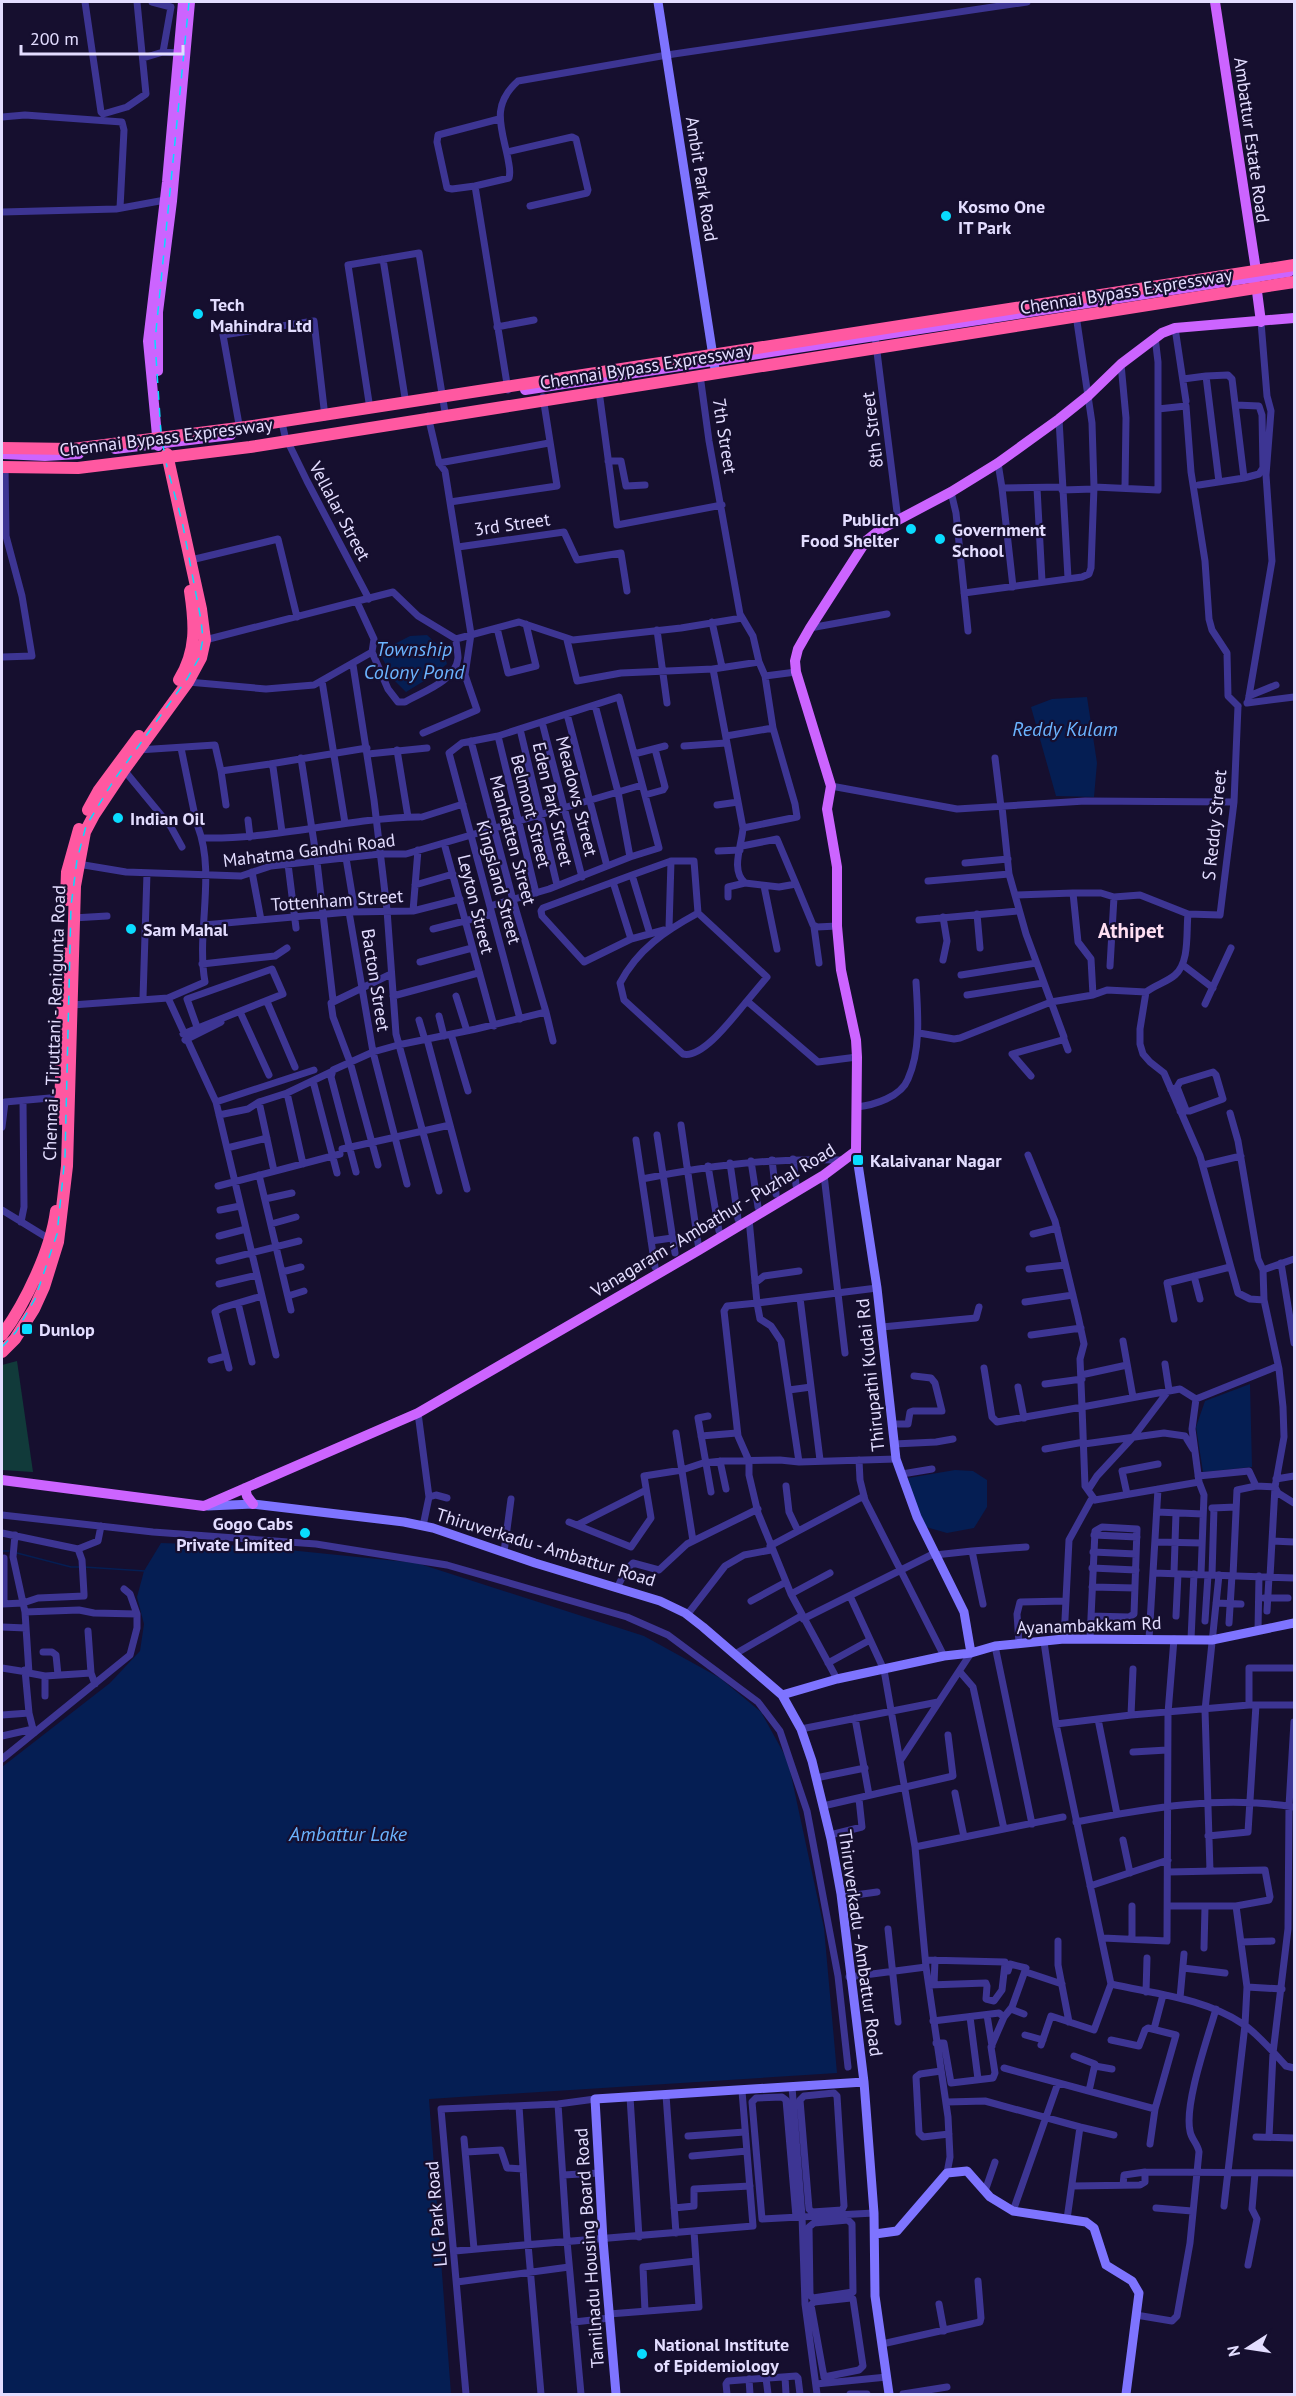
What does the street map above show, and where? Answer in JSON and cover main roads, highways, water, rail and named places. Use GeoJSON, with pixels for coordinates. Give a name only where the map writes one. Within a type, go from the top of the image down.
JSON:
{"type":"FeatureCollection","features":[{"type":"Feature","properties":{"kind":"highway","name":"Chennai Bypass Expressway"},"geometry":{"type":"LineString","coordinates":[[2,448],[73,449],[246,427],[1294,265]]}},
{"type":"Feature","properties":{"kind":"highway","name":"Chennai Bypass Expressway"},"geometry":{"type":"LineString","coordinates":[[2,461],[78,468],[250,447],[1294,282]]}},
{"type":"Feature","properties":{"kind":"highway","name":"Chennai - Tiruttani - Renigunta Road"},"geometry":{"type":"LineString","coordinates":[[2,1352],[15,1339],[45,1287],[67,1166],[73,918],[78,864],[85,832],[124,770],[188,682],[201,658],[205,640],[205,626],[191,560],[162,449]]}},
{"type":"Feature","properties":{"kind":"highway","name":"Chennai - Tiruttani - Renigunta Road"},"geometry":{"type":"LineString","coordinates":[[2,1335],[24,1303],[53,1240],[51,1212],[61,1097],[67,872],[72,848],[82,820],[99,790],[185,671],[195,640],[189,586],[168,502],[162,449]]}},
{"type":"Feature","properties":{"kind":"main road","name":"Chennai - Tiruttani - Renigunta Road"},"geometry":{"type":"LineString","coordinates":[[162,249],[183,2]]}},
{"type":"Feature","properties":{"kind":"main road","name":"Chennai - Tiruttani - Renigunta Road"},"geometry":{"type":"LineString","coordinates":[[162,449],[148,341],[162,249],[190,2]]}},
{"type":"Feature","properties":{"kind":"main road","name":"Ambattur Estate Road"},"geometry":{"type":"LineString","coordinates":[[1215,2],[1256,256]]}},
{"type":"Feature","properties":{"kind":"main road","name":"Ambattur Estate Road"},"geometry":{"type":"LineString","coordinates":[[1220,2],[1256,256],[1262,322]]}},
{"type":"Feature","properties":{"kind":"main road"},"geometry":{"type":"LineString","coordinates":[[1259,281],[1294,271]]}},
{"type":"Feature","properties":{"kind":"main road"},"geometry":{"type":"LineString","coordinates":[[2,461],[83,463],[241,433],[408,419],[443,407],[508,392],[714,365],[1259,281],[1294,278]]}},
{"type":"Feature","properties":{"kind":"main road","name":"Vanagaram - Ambathur - Puzhal Road"},"geometry":{"type":"LineString","coordinates":[[2,1480],[204,1506],[418,1413],[699,1250],[743,1219],[824,1175],[856,1151],[856,1040],[841,970],[837,926],[837,867],[827,809],[831,786],[796,672],[798,649],[866,542],[881,529],[951,492],[998,463],[1089,395],[1121,364],[1155,337],[1175,328],[1294,318]]}},
{"type":"Feature","properties":{"kind":"main road"},"geometry":{"type":"LineString","coordinates":[[162,449],[284,431],[326,420],[407,407],[443,407],[599,388],[700,372],[714,365]]}},
{"type":"Feature","properties":{"kind":"main road"},"geometry":{"type":"LineString","coordinates":[[245,1488],[253,1504]]}},
{"type":"Feature","properties":{"kind":"water","name":"Township Colony Pond"},"geometry":{"type":"Polygon","coordinates":[[[427,635],[443,650],[447,664],[406,692],[394,680],[379,652],[410,636],[427,635]]]}},
{"type":"Feature","properties":{"kind":"water","name":"Reddy Kulam"},"geometry":{"type":"Polygon","coordinates":[[[1087,697],[1097,763],[1094,797],[1056,796],[1031,707],[1052,699],[1087,697]]]}},
{"type":"Feature","properties":{"kind":"water"},"geometry":{"type":"Polygon","coordinates":[[[1250,1384],[1252,1467],[1203,1472],[1196,1427],[1205,1401],[1250,1384]]]}},
{"type":"Feature","properties":{"kind":"water"},"geometry":{"type":"Polygon","coordinates":[[[955,1470],[973,1471],[987,1480],[987,1507],[974,1528],[947,1533],[926,1527],[917,1510],[908,1478],[955,1470]]]}},
{"type":"Feature","properties":{"kind":"water","name":"Ambattur Lake"},"geometry":{"type":"Polygon","coordinates":[[[161,1543],[248,1546],[417,1563],[644,1636],[720,1678],[761,1712],[788,1761],[824,1928],[837,2073],[429,2099],[451,2394],[2,2394],[2,1767],[110,1683],[140,1651],[144,1624],[137,1597],[144,1571],[161,1543]]]}},
{"type":"Feature","properties":{"kind":"waterway"},"geometry":{"type":"LineString","coordinates":[[2,1551],[9,1551]]}},
{"type":"Feature","properties":{"kind":"waterway"},"geometry":{"type":"LineString","coordinates":[[17,1553],[79,1567]]}},
{"type":"Feature","properties":{"kind":"waterway"},"geometry":{"type":"LineString","coordinates":[[84,1567],[145,1571]]}},
{"type":"Feature","properties":{"kind":"railway"},"geometry":{"type":"LineString","coordinates":[[2,1347],[16,1332],[35,1299],[57,1234],[65,1157],[71,906],[77,860],[86,826],[114,780],[187,679],[199,658],[203,639],[182,521],[167,467],[161,434],[155,341],[189,2]]}},
{"type":"Feature","properties":{"kind":"place","name":"Kosmo One IT Park"},"geometry":{"type":"Point","coordinates":[946,216]}},
{"type":"Feature","properties":{"kind":"place","name":"Tech Mahindra Ltd"},"geometry":{"type":"Point","coordinates":[198,314]}},
{"type":"Feature","properties":{"kind":"place","name":"Publich Food Shelter"},"geometry":{"type":"Point","coordinates":[911,529]}},
{"type":"Feature","properties":{"kind":"place","name":"Government School"},"geometry":{"type":"Point","coordinates":[940,539]}},
{"type":"Feature","properties":{"kind":"place","name":"Indian Oil"},"geometry":{"type":"Point","coordinates":[118,818]}},
{"type":"Feature","properties":{"kind":"place","name":"Sam Mahal"},"geometry":{"type":"Point","coordinates":[131,929]}},
{"type":"Feature","properties":{"kind":"place","name":"Kalaivanar Nagar"},"geometry":{"type":"Point","coordinates":[858,1160]}},
{"type":"Feature","properties":{"kind":"place","name":"Dunlop"},"geometry":{"type":"Point","coordinates":[27,1329]}},
{"type":"Feature","properties":{"kind":"place","name":"Gogo Cabs Private Limited"},"geometry":{"type":"Point","coordinates":[305,1533]}},
{"type":"Feature","properties":{"kind":"place","name":"National Institute of Epidemiology"},"geometry":{"type":"Point","coordinates":[642,2354]}},
{"type":"Feature","properties":{"kind":"district","name":"Athipet"},"geometry":{"type":"Point","coordinates":[1131,930]}}]}
